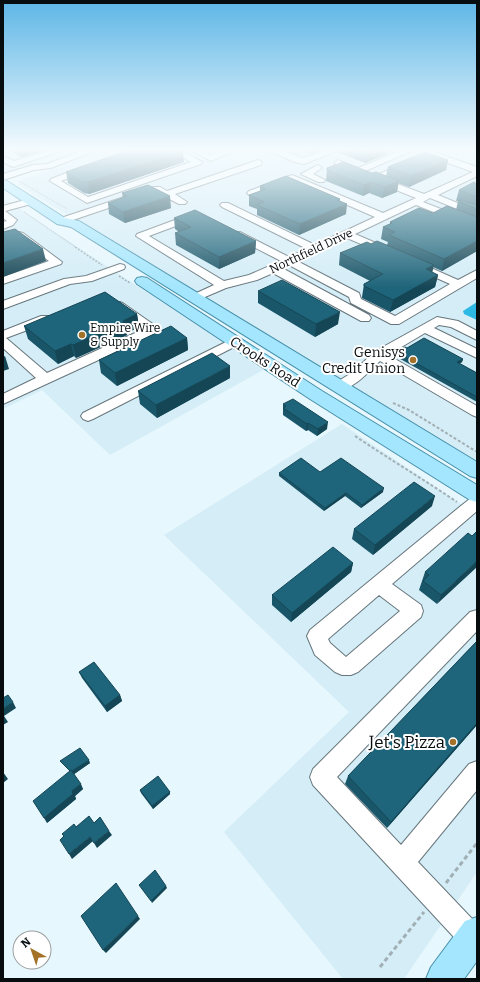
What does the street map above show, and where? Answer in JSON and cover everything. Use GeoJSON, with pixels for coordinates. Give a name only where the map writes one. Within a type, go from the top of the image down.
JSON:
{"type":"FeatureCollection","features":[{"type":"Feature","properties":{"kind":"main road","name":"Crooks Road"},"geometry":{"type":"LineString","coordinates":[[23,196],[61,221],[75,224],[477,472]]}},
{"type":"Feature","properties":{"kind":"main road","name":"Crooks Road"},"geometry":{"type":"LineString","coordinates":[[61,221],[64,228],[177,305],[477,496]]}},
{"type":"Feature","properties":{"kind":"main road"},"geometry":{"type":"LineString","coordinates":[[115,264],[121,258],[136,262]]}},
{"type":"Feature","properties":{"kind":"main road"},"geometry":{"type":"LineString","coordinates":[[177,305],[194,308],[200,302]]}},
{"type":"Feature","properties":{"kind":"main road"},"geometry":{"type":"LineString","coordinates":[[232,340],[233,336],[242,333],[256,336]]}},
{"type":"Feature","properties":{"kind":"main road"},"geometry":{"type":"LineString","coordinates":[[389,440],[391,436],[402,433],[421,438]]}},
{"type":"Feature","properties":{"kind":"main road"},"geometry":{"type":"LineString","coordinates":[[444,979],[475,936]]}},
{"type":"Feature","properties":{"kind":"street"},"geometry":{"type":"LineString","coordinates":[[80,196],[87,200],[99,196]]}},
{"type":"Feature","properties":{"kind":"street"},"geometry":{"type":"LineString","coordinates":[[61,221],[137,196]]}},
{"type":"Feature","properties":{"kind":"street"},"geometry":{"type":"LineString","coordinates":[[170,196],[182,202]]}},
{"type":"Feature","properties":{"kind":"street"},"geometry":{"type":"LineString","coordinates":[[334,196],[383,217]]}},
{"type":"Feature","properties":{"kind":"street"},"geometry":{"type":"LineString","coordinates":[[419,196],[477,214]]}},
{"type":"Feature","properties":{"kind":"street","name":"Northfield Drive"},"geometry":{"type":"LineString","coordinates":[[200,302],[222,285],[253,278],[429,196]]}},
{"type":"Feature","properties":{"kind":"street"},"geometry":{"type":"LineString","coordinates":[[424,198],[477,226]]}},
{"type":"Feature","properties":{"kind":"street"},"geometry":{"type":"LineString","coordinates":[[3,226],[12,222],[3,213],[32,201]]}},
{"type":"Feature","properties":{"kind":"street"},"geometry":{"type":"LineString","coordinates":[[225,205],[315,249]]}},
{"type":"Feature","properties":{"kind":"street"},"geometry":{"type":"LineString","coordinates":[[382,205],[396,211]]}},
{"type":"Feature","properties":{"kind":"street"},"geometry":{"type":"LineString","coordinates":[[205,218],[199,214],[141,236],[222,285]]}},
{"type":"Feature","properties":{"kind":"street"},"geometry":{"type":"LineString","coordinates":[[225,228],[288,262],[355,295],[355,300],[395,321],[477,273]]}},
{"type":"Feature","properties":{"kind":"street"},"geometry":{"type":"LineString","coordinates":[[347,234],[396,256]]}},
{"type":"Feature","properties":{"kind":"street"},"geometry":{"type":"LineString","coordinates":[[3,240],[18,235],[57,262],[3,281]]}},
{"type":"Feature","properties":{"kind":"street"},"geometry":{"type":"LineString","coordinates":[[410,262],[458,284]]}},
{"type":"Feature","properties":{"kind":"street"},"geometry":{"type":"LineString","coordinates":[[3,305],[68,281],[88,279],[115,264]]}},
{"type":"Feature","properties":{"kind":"street"},"geometry":{"type":"LineString","coordinates":[[273,268],[368,319]]}},
{"type":"Feature","properties":{"kind":"street","name":"Northfield Drive"},"geometry":{"type":"LineString","coordinates":[[200,302],[244,286],[253,278]]}},
{"type":"Feature","properties":{"kind":"street"},"geometry":{"type":"LineString","coordinates":[[3,286],[18,299]]}},
{"type":"Feature","properties":{"kind":"street"},"geometry":{"type":"LineString","coordinates":[[3,400],[45,379],[153,330],[110,299]]}},
{"type":"Feature","properties":{"kind":"street"},"geometry":{"type":"LineString","coordinates":[[3,335],[54,315]]}},
{"type":"Feature","properties":{"kind":"street"},"geometry":{"type":"LineString","coordinates":[[339,387],[358,375],[379,355],[437,321],[454,324],[477,336]]}},
{"type":"Feature","properties":{"kind":"street"},"geometry":{"type":"LineString","coordinates":[[425,328],[477,354]]}},
{"type":"Feature","properties":{"kind":"street"},"geometry":{"type":"LineString","coordinates":[[88,416],[232,340]]}},
{"type":"Feature","properties":{"kind":"street"},"geometry":{"type":"LineString","coordinates":[[3,341],[45,379]]}},
{"type":"Feature","properties":{"kind":"street"},"geometry":{"type":"LineString","coordinates":[[379,355],[477,412]]}},
{"type":"Feature","properties":{"kind":"street"},"geometry":{"type":"LineString","coordinates":[[379,584],[414,611],[350,666],[342,666],[322,648],[317,636],[379,584],[477,502]]}},
{"type":"Feature","properties":{"kind":"street"},"geometry":{"type":"LineString","coordinates":[[475,936],[402,863],[320,777],[477,618]]}},
{"type":"Feature","properties":{"kind":"street"},"geometry":{"type":"LineString","coordinates":[[402,863],[477,772]]}},
{"type":"Feature","properties":{"kind":"shaded area"},"geometry":{"type":"Polygon","coordinates":[[[36,196],[477,196],[477,464],[247,325],[233,313],[191,288],[167,277],[36,196]]]}},
{"type":"Feature","properties":{"kind":"shaded area"},"geometry":{"type":"Polygon","coordinates":[[[3,198],[263,370],[110,455],[42,390],[3,409],[3,198]]]}},
{"type":"Feature","properties":{"kind":"shaded area"},"geometry":{"type":"Polygon","coordinates":[[[342,424],[477,515],[477,872],[404,979],[343,979],[224,832],[349,712],[164,535],[342,424]]]}},
{"type":"Feature","properties":{"kind":"water"},"geometry":{"type":"Polygon","coordinates":[[[477,302],[477,320],[464,314],[463,311],[477,302]]]}},
{"type":"Feature","properties":{"kind":"building"},"geometry":{"type":"Polygon","coordinates":[[[127,196],[170,196],[123,212],[108,203],[127,196]]]}},
{"type":"Feature","properties":{"kind":"building"},"geometry":{"type":"Polygon","coordinates":[[[251,196],[333,196],[340,199],[337,200],[347,204],[300,224],[257,205],[264,202],[251,196]]]}},
{"type":"Feature","properties":{"kind":"building"},"geometry":{"type":"Polygon","coordinates":[[[461,200],[477,205],[477,209],[458,201],[461,200]]]}},
{"type":"Feature","properties":{"kind":"building"},"geometry":{"type":"Polygon","coordinates":[[[447,206],[477,217],[477,241],[444,259],[389,235],[395,232],[383,227],[419,208],[433,213],[447,206]]]}},
{"type":"Feature","properties":{"kind":"building"},"geometry":{"type":"Polygon","coordinates":[[[195,210],[256,241],[219,257],[175,233],[191,227],[174,218],[195,210]]]}},
{"type":"Feature","properties":{"kind":"building"},"geometry":{"type":"Polygon","coordinates":[[[15,229],[43,249],[3,263],[3,232],[15,229]]]}},
{"type":"Feature","properties":{"kind":"building"},"geometry":{"type":"Polygon","coordinates":[[[377,241],[434,265],[426,269],[438,275],[393,300],[364,286],[364,284],[383,274],[340,253],[367,242],[371,244],[377,241]]]}},
{"type":"Feature","properties":{"kind":"building"},"geometry":{"type":"Polygon","coordinates":[[[282,280],[340,312],[316,324],[258,291],[282,280]]]}},
{"type":"Feature","properties":{"kind":"building"},"geometry":{"type":"Polygon","coordinates":[[[105,292],[137,314],[123,321],[125,322],[73,345],[71,344],[55,351],[24,326],[105,292]]]}},
{"type":"Feature","properties":{"kind":"building"},"geometry":{"type":"Polygon","coordinates":[[[171,326],[187,338],[115,373],[99,360],[171,326]]]}},
{"type":"Feature","properties":{"kind":"building"},"geometry":{"type":"Polygon","coordinates":[[[424,338],[463,359],[457,362],[477,373],[477,397],[396,352],[405,347],[407,348],[424,338]]]}},
{"type":"Feature","properties":{"kind":"building"},"geometry":{"type":"Polygon","coordinates":[[[212,353],[230,366],[156,405],[138,391],[212,353]]]}},
{"type":"Feature","properties":{"kind":"building"},"geometry":{"type":"Polygon","coordinates":[[[293,399],[328,422],[318,429],[308,423],[307,424],[283,408],[286,406],[283,404],[293,399]]]}},
{"type":"Feature","properties":{"kind":"building"},"geometry":{"type":"Polygon","coordinates":[[[301,458],[320,472],[341,458],[384,488],[362,505],[346,493],[325,508],[279,473],[301,458]]]}},
{"type":"Feature","properties":{"kind":"building"},"geometry":{"type":"Polygon","coordinates":[[[414,482],[435,496],[375,545],[354,529],[414,482]]]}},
{"type":"Feature","properties":{"kind":"building"},"geometry":{"type":"Polygon","coordinates":[[[477,531],[477,561],[441,595],[423,581],[429,575],[425,572],[468,533],[472,536],[477,531]]]}},
{"type":"Feature","properties":{"kind":"building"},"geometry":{"type":"Polygon","coordinates":[[[333,547],[353,563],[292,613],[272,595],[333,547]]]}},
{"type":"Feature","properties":{"kind":"building"},"geometry":{"type":"Polygon","coordinates":[[[477,641],[477,723],[391,822],[348,776],[477,641]]]}},
{"type":"Feature","properties":{"kind":"building"},"geometry":{"type":"Polygon","coordinates":[[[94,662],[120,695],[105,706],[79,672],[94,662]]]}},
{"type":"Feature","properties":{"kind":"building"},"geometry":{"type":"Polygon","coordinates":[[[8,695],[13,702],[3,709],[3,698],[8,695]]]}},
{"type":"Feature","properties":{"kind":"building"},"geometry":{"type":"Polygon","coordinates":[[[80,748],[89,760],[70,771],[60,761],[80,748]]]}},
{"type":"Feature","properties":{"kind":"building"},"geometry":{"type":"Polygon","coordinates":[[[71,770],[81,784],[72,791],[73,794],[44,818],[33,801],[71,770]]]}},
{"type":"Feature","properties":{"kind":"building"},"geometry":{"type":"Polygon","coordinates":[[[158,776],[170,792],[152,806],[140,790],[158,776]]]}},
{"type":"Feature","properties":{"kind":"building"},"geometry":{"type":"Polygon","coordinates":[[[89,816],[94,823],[100,817],[109,831],[94,843],[90,837],[69,854],[60,840],[64,836],[62,834],[74,824],[76,827],[89,816]]]}},
{"type":"Feature","properties":{"kind":"building"},"geometry":{"type":"Polygon","coordinates":[[[155,870],[166,886],[151,901],[139,885],[155,870]]]}},
{"type":"Feature","properties":{"kind":"building"},"geometry":{"type":"Polygon","coordinates":[[[116,883],[138,916],[103,950],[81,916],[116,883]]]}},
{"type":"Feature","properties":{"kind":"place","name":"Empire Wire & Supply"},"geometry":{"type":"Point","coordinates":[82,335]}},
{"type":"Feature","properties":{"kind":"place","name":"Genisys Credit Union"},"geometry":{"type":"Point","coordinates":[413,360]}},
{"type":"Feature","properties":{"kind":"place","name":"Jet's Pizza"},"geometry":{"type":"Point","coordinates":[453,742]}}]}
